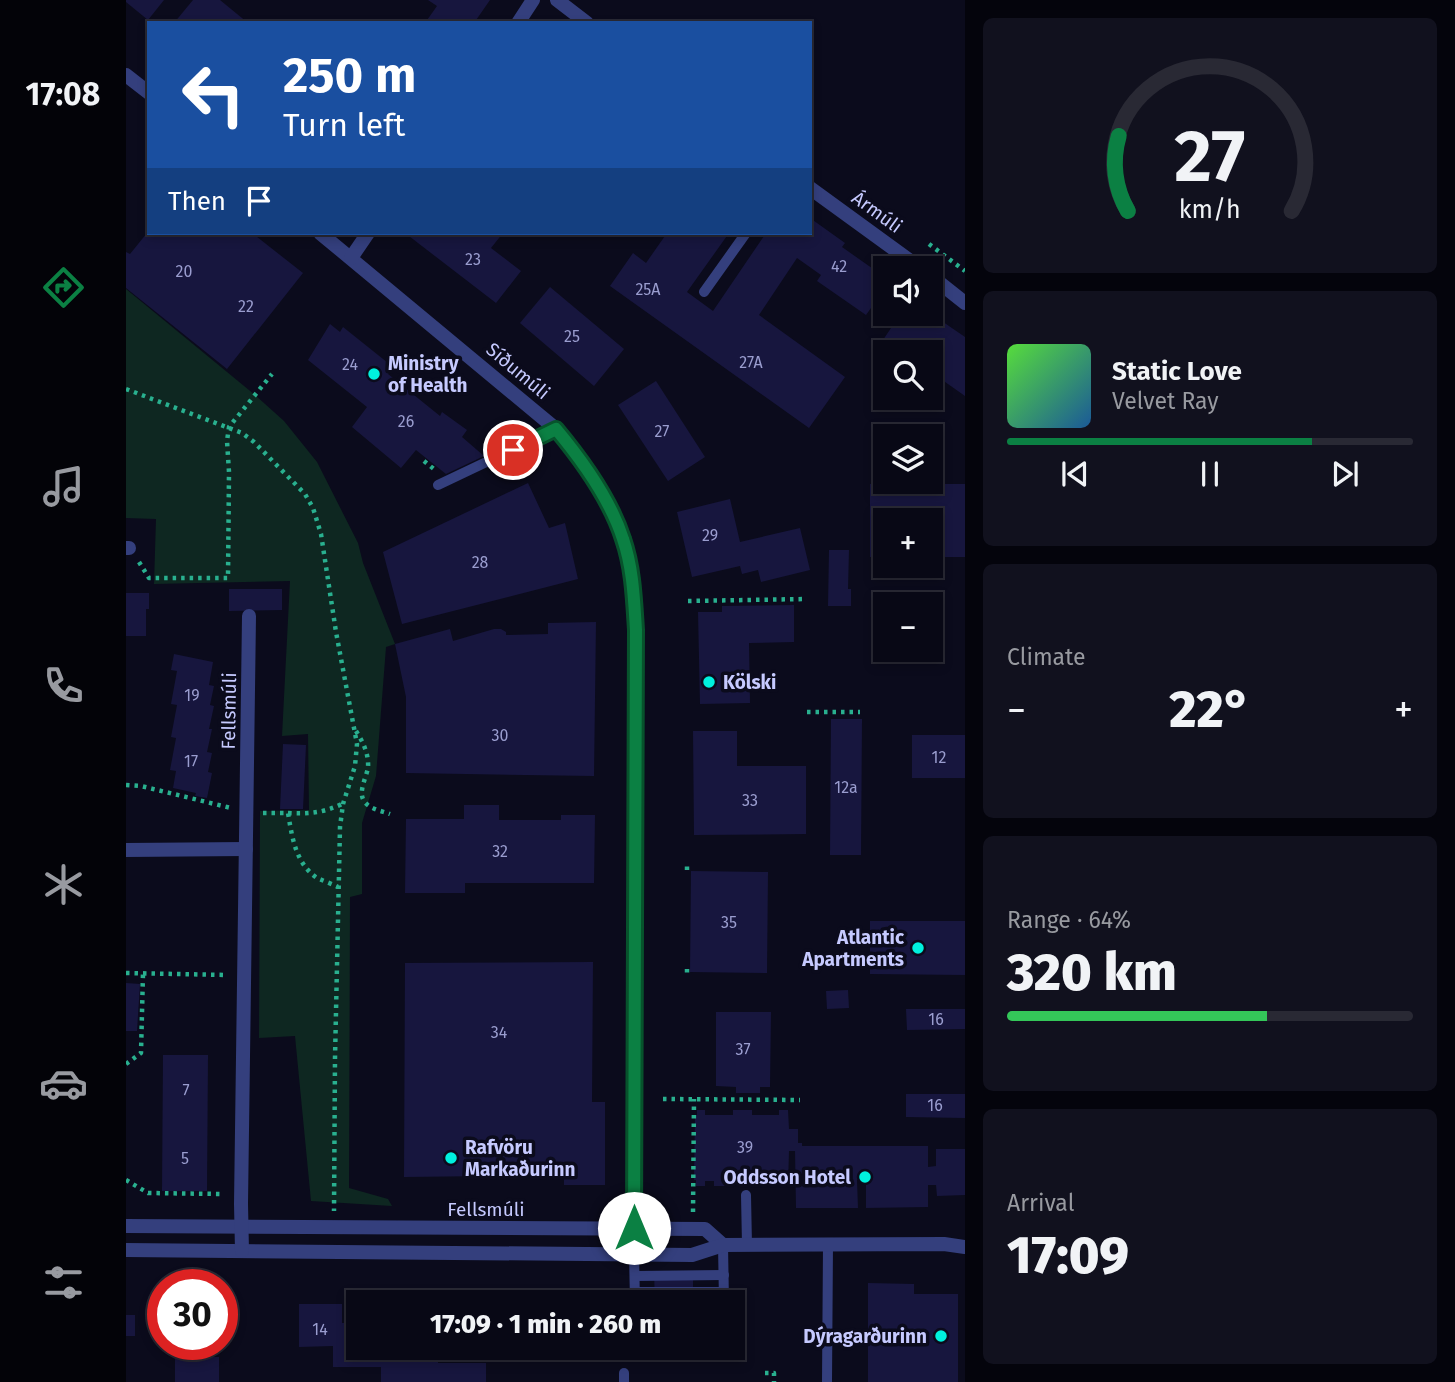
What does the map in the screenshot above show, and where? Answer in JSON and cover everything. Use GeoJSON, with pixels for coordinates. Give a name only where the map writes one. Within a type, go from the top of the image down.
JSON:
{"type":"FeatureCollection","features":[{"type":"Feature","properties":{"kind":"street"},"geometry":{"type":"LineString","coordinates":[[519,21],[533,0]]}},
{"type":"Feature","properties":{"kind":"street"},"geometry":{"type":"LineString","coordinates":[[557,0],[584,21]]}},
{"type":"Feature","properties":{"kind":"street"},"geometry":{"type":"LineString","coordinates":[[126,75],[147,91]]}},
{"type":"Feature","properties":{"kind":"street","name":"Ármúli"},"geometry":{"type":"LineString","coordinates":[[812,189],[904,256]]}},
{"type":"Feature","properties":{"kind":"street","name":"Síðumúli"},"geometry":{"type":"LineString","coordinates":[[322,235],[556,429],[576,453],[607,503],[623,538],[632,581],[636,630],[634,1254]]}},
{"type":"Feature","properties":{"kind":"street"},"geometry":{"type":"LineString","coordinates":[[351,258],[367,235]]}},
{"type":"Feature","properties":{"kind":"street"},"geometry":{"type":"LineString","coordinates":[[943,282],[965,291]]}},
{"type":"Feature","properties":{"kind":"street"},"geometry":{"type":"LineString","coordinates":[[943,285],[965,303]]}},
{"type":"Feature","properties":{"kind":"street","name":"Fellsmúli"},"geometry":{"type":"LineString","coordinates":[[242,1251],[249,616]]}},
{"type":"Feature","properties":{"kind":"street"},"geometry":{"type":"LineString","coordinates":[[126,850],[246,849]]}},
{"type":"Feature","properties":{"kind":"street","name":"Fellsmúli"},"geometry":{"type":"LineString","coordinates":[[126,1226],[705,1229],[723,1245]]}},
{"type":"Feature","properties":{"kind":"street","name":"Fellsmúli"},"geometry":{"type":"LineString","coordinates":[[944,1244],[965,1237]]}},
{"type":"Feature","properties":{"kind":"street","name":"Fellsmúli"},"geometry":{"type":"LineString","coordinates":[[126,1250],[692,1255],[723,1245],[944,1244],[965,1247]]}},
{"type":"Feature","properties":{"kind":"lane"},"geometry":{"type":"LineString","coordinates":[[704,292],[745,235]]}},
{"type":"Feature","properties":{"kind":"lane"},"geometry":{"type":"LineString","coordinates":[[438,485],[556,429]]}},
{"type":"Feature","properties":{"kind":"lane"},"geometry":{"type":"LineString","coordinates":[[746,1195],[747,1245]]}},
{"type":"Feature","properties":{"kind":"lane"},"geometry":{"type":"LineString","coordinates":[[723,1245],[724,1290]]}},
{"type":"Feature","properties":{"kind":"lane"},"geometry":{"type":"LineString","coordinates":[[827,1382],[828,1245]]}},
{"type":"Feature","properties":{"kind":"lane"},"geometry":{"type":"LineString","coordinates":[[634,1254],[635,1290]]}},
{"type":"Feature","properties":{"kind":"lane"},"geometry":{"type":"LineString","coordinates":[[635,1276],[724,1275]]}},
{"type":"Feature","properties":{"kind":"path"},"geometry":{"type":"LineString","coordinates":[[929,244],[965,271]]}},
{"type":"Feature","properties":{"kind":"path"},"geometry":{"type":"LineString","coordinates":[[128,548],[149,578],[228,578],[229,428],[272,374]]}},
{"type":"Feature","properties":{"kind":"path"},"geometry":{"type":"LineString","coordinates":[[126,388],[242,433],[296,484],[313,508],[321,534],[357,744],[355,766],[343,804],[340,827],[334,1212]]}},
{"type":"Feature","properties":{"kind":"path"},"geometry":{"type":"LineString","coordinates":[[688,601],[807,599]]}},
{"type":"Feature","properties":{"kind":"path"},"geometry":{"type":"LineString","coordinates":[[807,712],[860,712]]}},
{"type":"Feature","properties":{"kind":"path"},"geometry":{"type":"LineString","coordinates":[[355,730],[362,740],[368,761],[363,800],[370,806],[390,814]]}},
{"type":"Feature","properties":{"kind":"path"},"geometry":{"type":"LineString","coordinates":[[126,785],[212,802],[247,813],[310,814],[343,804]]}},
{"type":"Feature","properties":{"kind":"path"},"geometry":{"type":"LineString","coordinates":[[288,813],[293,843],[301,861],[316,877],[339,887]]}},
{"type":"Feature","properties":{"kind":"path"},"geometry":{"type":"LineString","coordinates":[[126,973],[244,976]]}},
{"type":"Feature","properties":{"kind":"path"},"geometry":{"type":"LineString","coordinates":[[126,1064],[141,1053],[143,974]]}},
{"type":"Feature","properties":{"kind":"path"},"geometry":{"type":"LineString","coordinates":[[663,1099],[800,1100]]}},
{"type":"Feature","properties":{"kind":"path"},"geometry":{"type":"LineString","coordinates":[[694,1099],[694,1213]]}},
{"type":"Feature","properties":{"kind":"path"},"geometry":{"type":"LineString","coordinates":[[126,1180],[148,1194],[221,1194]]}},
{"type":"Feature","properties":{"kind":"path"},"geometry":{"type":"LineString","coordinates":[[765,1373],[774,1373],[774,1382]]}},
{"type":"Feature","properties":{"kind":"green space"},"geometry":{"type":"Polygon","coordinates":[[[126,289],[284,421],[317,462],[358,543],[363,563],[395,644],[386,647],[376,776],[362,823],[362,894],[350,897],[349,1188],[388,1199],[392,1206],[311,1201],[295,1036],[259,1038],[260,811],[309,810],[308,734],[282,736],[290,581],[154,584],[156,519],[126,518],[126,289]]]}},
{"type":"Feature","properties":{"kind":"building"},"geometry":{"type":"Polygon","coordinates":[[[126,0],[164,0],[148,20],[126,0]]]}},
{"type":"Feature","properties":{"kind":"building"},"geometry":{"type":"Polygon","coordinates":[[[193,0],[220,0],[246,21],[176,21],[193,0]]]}},
{"type":"Feature","properties":{"kind":"building"},"geometry":{"type":"Polygon","coordinates":[[[428,0],[490,0],[475,21],[426,21],[437,6],[428,0]]]}},
{"type":"Feature","properties":{"kind":"building"},"geometry":{"type":"Polygon","coordinates":[[[812,219],[845,243],[842,247],[873,269],[873,305],[866,315],[817,281],[821,275],[797,258],[759,315],[845,377],[809,428],[610,286],[633,253],[646,263],[666,235],[728,235],[687,292],[713,311],[765,235],[812,235],[812,219]]]}},
{"type":"Feature","properties":{"kind":"building"},"geometry":{"type":"Polygon","coordinates":[[[147,233],[255,235],[303,273],[227,369],[126,288],[126,252],[130,254],[147,233]]]}},
{"type":"Feature","properties":{"kind":"building"},"geometry":{"type":"Polygon","coordinates":[[[408,235],[501,235],[491,248],[521,271],[496,303],[408,235]]]}},
{"type":"Feature","properties":{"kind":"building"},"geometry":{"type":"Polygon","coordinates":[[[550,287],[624,349],[594,386],[520,323],[550,287]]]}},
{"type":"Feature","properties":{"kind":"building"},"geometry":{"type":"Polygon","coordinates":[[[943,322],[965,337],[965,396],[943,380],[943,340],[883,340],[892,326],[943,326],[943,322]]]}},
{"type":"Feature","properties":{"kind":"building"},"geometry":{"type":"Polygon","coordinates":[[[330,324],[340,332],[343,327],[393,367],[388,374],[440,416],[442,412],[467,430],[462,437],[484,456],[446,474],[416,450],[401,468],[352,427],[367,407],[308,360],[330,324]]]}},
{"type":"Feature","properties":{"kind":"building"},"geometry":{"type":"Polygon","coordinates":[[[656,381],[705,457],[668,481],[618,405],[656,381]]]}},
{"type":"Feature","properties":{"kind":"building"},"geometry":{"type":"Polygon","coordinates":[[[528,483],[549,528],[565,523],[578,579],[402,624],[383,552],[528,483]]]}},
{"type":"Feature","properties":{"kind":"building"},"geometry":{"type":"Polygon","coordinates":[[[870,484],[873,484],[873,494],[943,494],[943,484],[965,484],[965,557],[943,557],[943,508],[873,508],[873,557],[870,557],[870,484]]]}},
{"type":"Feature","properties":{"kind":"building"},"geometry":{"type":"Polygon","coordinates":[[[730,499],[740,542],[800,528],[810,570],[761,582],[758,570],[742,574],[740,566],[692,577],[677,512],[730,499]]]}},
{"type":"Feature","properties":{"kind":"building"},"geometry":{"type":"Polygon","coordinates":[[[829,550],[849,550],[848,589],[851,589],[851,606],[828,606],[829,550]]]}},
{"type":"Feature","properties":{"kind":"building"},"geometry":{"type":"Polygon","coordinates":[[[229,589],[282,589],[282,610],[229,611],[229,589]]]}},
{"type":"Feature","properties":{"kind":"building"},"geometry":{"type":"Polygon","coordinates":[[[126,593],[149,593],[146,636],[126,636],[126,593]]]}},
{"type":"Feature","properties":{"kind":"building"},"geometry":{"type":"Polygon","coordinates":[[[794,605],[794,642],[749,643],[750,703],[700,704],[698,612],[722,612],[722,606],[794,605]]]}},
{"type":"Feature","properties":{"kind":"building"},"geometry":{"type":"Polygon","coordinates":[[[596,622],[594,776],[406,773],[406,697],[395,644],[450,629],[453,641],[494,629],[501,629],[506,635],[548,634],[548,623],[596,622]]]}},
{"type":"Feature","properties":{"kind":"building"},"geometry":{"type":"Polygon","coordinates":[[[174,654],[213,662],[209,685],[214,686],[210,705],[214,706],[207,752],[212,753],[208,772],[212,773],[207,798],[173,788],[176,771],[170,770],[176,738],[171,737],[177,705],[171,704],[177,671],[171,670],[174,654]]]}},
{"type":"Feature","properties":{"kind":"building"},"geometry":{"type":"Polygon","coordinates":[[[831,719],[862,719],[861,855],[830,855],[831,719]]]}},
{"type":"Feature","properties":{"kind":"building"},"geometry":{"type":"Polygon","coordinates":[[[693,731],[737,731],[737,766],[806,766],[806,834],[694,835],[693,731]]]}},
{"type":"Feature","properties":{"kind":"building"},"geometry":{"type":"Polygon","coordinates":[[[912,735],[965,735],[965,778],[912,778],[912,735]]]}},
{"type":"Feature","properties":{"kind":"building"},"geometry":{"type":"Polygon","coordinates":[[[283,744],[306,745],[303,809],[280,809],[283,744]]]}},
{"type":"Feature","properties":{"kind":"building"},"geometry":{"type":"Polygon","coordinates":[[[464,805],[499,805],[499,820],[561,820],[561,815],[595,815],[594,883],[465,883],[465,893],[405,893],[406,819],[464,819],[464,805]]]}},
{"type":"Feature","properties":{"kind":"building"},"geometry":{"type":"Polygon","coordinates":[[[691,871],[768,872],[767,973],[690,972],[691,871]]]}},
{"type":"Feature","properties":{"kind":"building","name":"Atlantic Apartments"},"geometry":{"type":"Polygon","coordinates":[[[870,921],[965,921],[965,975],[870,974],[870,921]]]}},
{"type":"Feature","properties":{"kind":"building"},"geometry":{"type":"Polygon","coordinates":[[[593,962],[592,1102],[605,1102],[605,1185],[564,1185],[564,1175],[404,1177],[405,963],[593,962]]]}},
{"type":"Feature","properties":{"kind":"building"},"geometry":{"type":"Polygon","coordinates":[[[126,983],[140,984],[137,1031],[126,1031],[126,983]]]}},
{"type":"Feature","properties":{"kind":"building"},"geometry":{"type":"Polygon","coordinates":[[[848,990],[849,1008],[827,1009],[826,991],[848,990]]]}},
{"type":"Feature","properties":{"kind":"building"},"geometry":{"type":"Polygon","coordinates":[[[906,1009],[965,1009],[965,1029],[907,1030],[906,1009]]]}},
{"type":"Feature","properties":{"kind":"building"},"geometry":{"type":"Polygon","coordinates":[[[716,1012],[771,1012],[770,1087],[760,1087],[760,1093],[736,1093],[736,1087],[716,1086],[716,1012]]]}},
{"type":"Feature","properties":{"kind":"building"},"geometry":{"type":"Polygon","coordinates":[[[163,1055],[208,1055],[207,1191],[162,1191],[163,1055]]]}},
{"type":"Feature","properties":{"kind":"building"},"geometry":{"type":"Polygon","coordinates":[[[906,1094],[965,1094],[965,1118],[906,1117],[906,1094]]]}},
{"type":"Feature","properties":{"kind":"building"},"geometry":{"type":"Polygon","coordinates":[[[697,1110],[705,1110],[705,1115],[733,1115],[733,1110],[752,1110],[752,1115],[779,1115],[779,1110],[788,1110],[789,1129],[798,1129],[798,1143],[802,1143],[802,1146],[928,1146],[928,1167],[936,1166],[936,1149],[965,1149],[965,1195],[937,1196],[936,1185],[928,1185],[928,1207],[866,1208],[866,1181],[857,1180],[858,1208],[796,1208],[795,1151],[789,1151],[788,1186],[779,1186],[779,1181],[770,1181],[770,1186],[752,1185],[752,1181],[733,1181],[732,1186],[714,1186],[714,1181],[705,1181],[705,1186],[696,1186],[697,1110]]]}},
{"type":"Feature","properties":{"kind":"building"},"geometry":{"type":"Polygon","coordinates":[[[654,1272],[693,1272],[693,1290],[655,1290],[654,1272]]]}},
{"type":"Feature","properties":{"kind":"building"},"geometry":{"type":"Polygon","coordinates":[[[868,1283],[914,1284],[914,1294],[958,1294],[958,1382],[868,1382],[868,1283]]]}},
{"type":"Feature","properties":{"kind":"building"},"geometry":{"type":"Polygon","coordinates":[[[299,1304],[342,1304],[342,1323],[346,1323],[346,1360],[486,1363],[486,1382],[381,1382],[381,1367],[333,1367],[333,1346],[299,1347],[299,1304]]]}},
{"type":"Feature","properties":{"kind":"building"},"geometry":{"type":"Polygon","coordinates":[[[126,1315],[135,1315],[135,1336],[126,1336],[126,1315]]]}},
{"type":"Feature","properties":{"kind":"building"},"geometry":{"type":"Polygon","coordinates":[[[175,1360],[219,1360],[219,1382],[175,1382],[175,1360]]]}},
{"type":"Feature","properties":{"kind":"building"},"geometry":{"type":"Polygon","coordinates":[[[658,1360],[690,1360],[690,1361],[658,1360]]]}},
{"type":"Feature","properties":{"kind":"place","name":"Ministry of Health"},"geometry":{"type":"Point","coordinates":[374,374]}},
{"type":"Feature","properties":{"kind":"place","name":"Kölski"},"geometry":{"type":"Point","coordinates":[709,682]}},
{"type":"Feature","properties":{"kind":"place","name":"Atlantic Apartments"},"geometry":{"type":"Point","coordinates":[918,948]}},
{"type":"Feature","properties":{"kind":"place","name":"Rafvöru Markaðurinn"},"geometry":{"type":"Point","coordinates":[451,1158]}},
{"type":"Feature","properties":{"kind":"place","name":"Oddsson Hotel"},"geometry":{"type":"Point","coordinates":[865,1177]}},
{"type":"Feature","properties":{"kind":"place","name":"Dýragarðurinn"},"geometry":{"type":"Point","coordinates":[941,1336]}},
{"type":"Feature","properties":{"kind":"route"},"geometry":{"type":"LineString","coordinates":[[513,450],[556,429],[576,453],[607,503],[623,538],[632,581],[636,630],[634,1228]]}}]}
